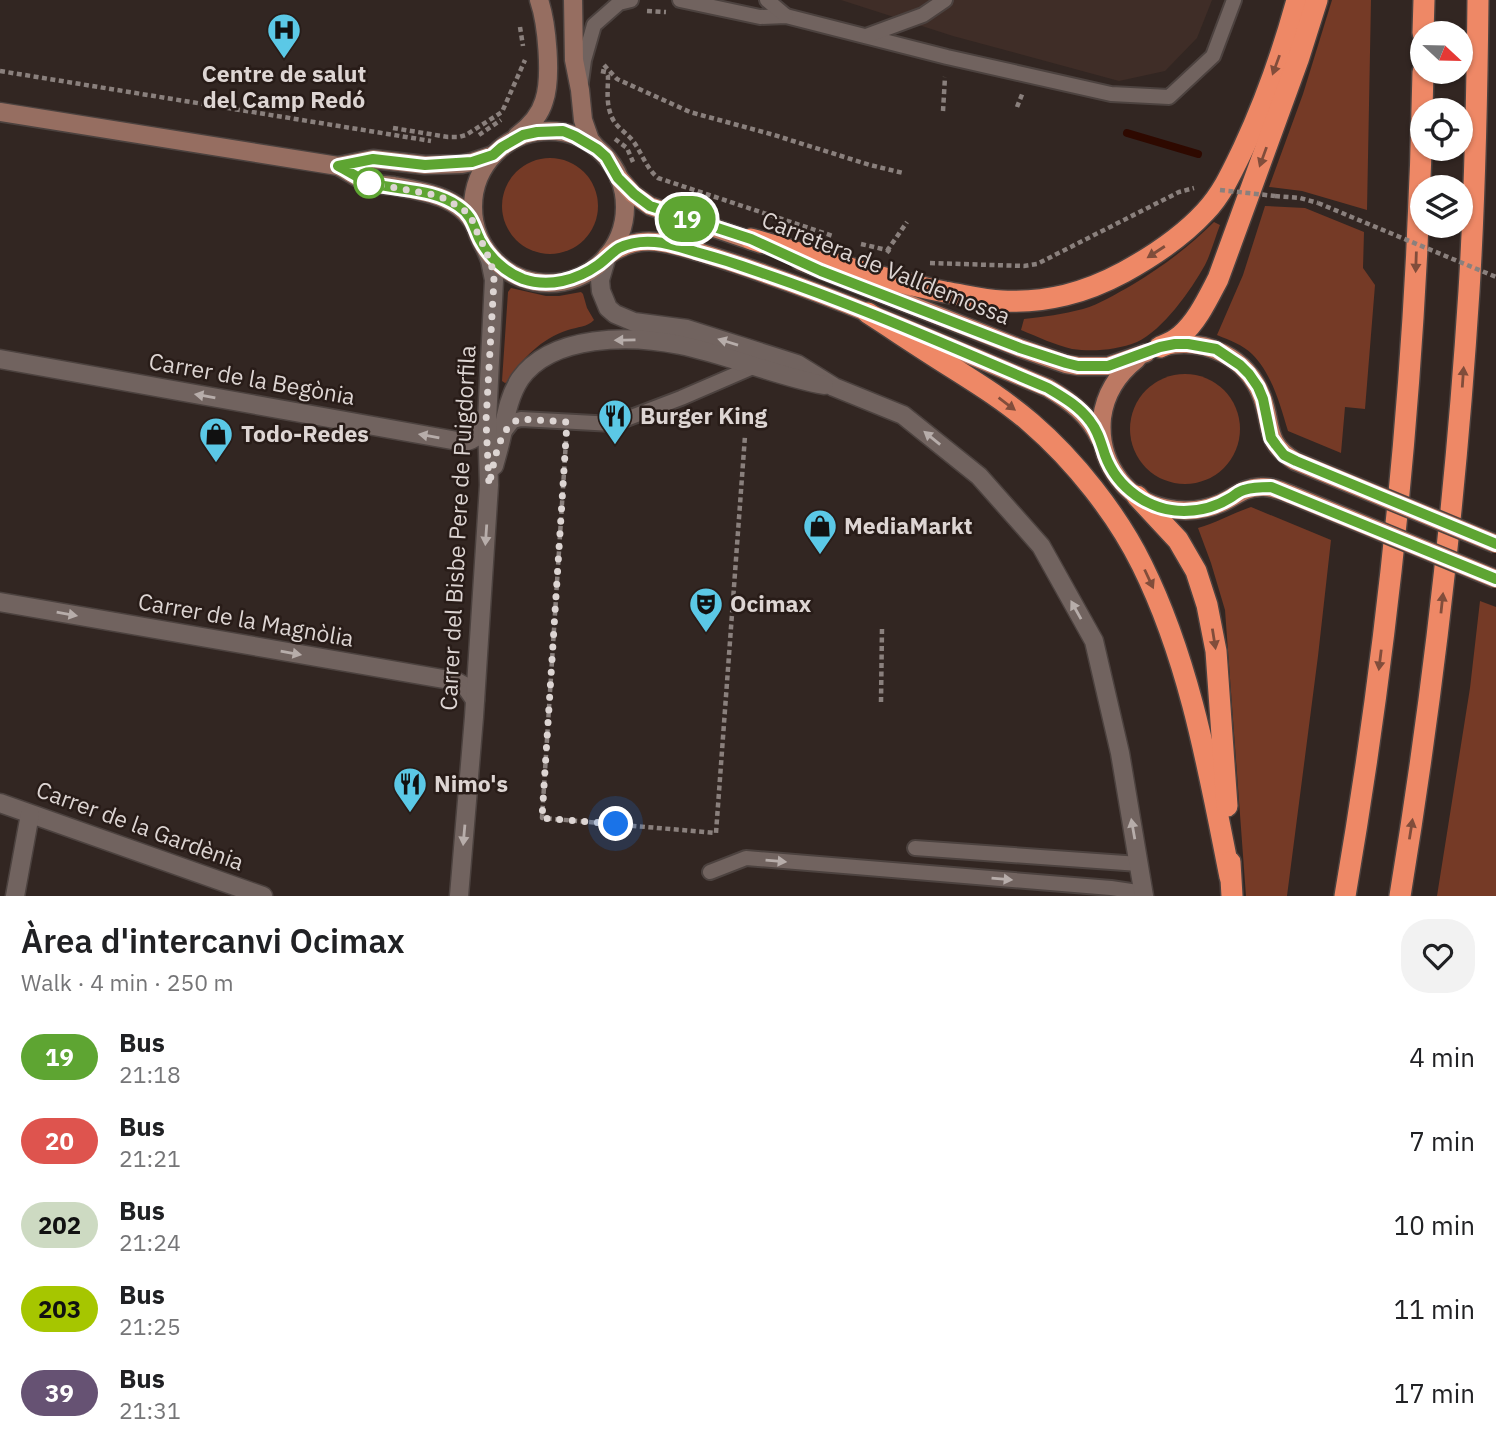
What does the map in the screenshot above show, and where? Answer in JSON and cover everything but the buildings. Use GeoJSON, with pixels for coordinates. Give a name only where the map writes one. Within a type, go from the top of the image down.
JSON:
{"type":"FeatureCollection","features":[{"type":"Feature","properties":{"kind":"highway"},"geometry":{"type":"LineString","coordinates":[[751,239],[912,286],[999,300],[1043,300],[1088,289],[1136,265],[1171,242],[1197,220],[1217,197],[1229,178],[1257,118],[1297,0]]}},
{"type":"Feature","properties":{"kind":"highway"},"geometry":{"type":"LineString","coordinates":[[1153,350],[1181,336],[1218,279],[1298,61],[1317,0]]}},
{"type":"Feature","properties":{"kind":"highway"},"geometry":{"type":"LineString","coordinates":[[1423,21],[1424,0]]}},
{"type":"Feature","properties":{"kind":"highway"},"geometry":{"type":"LineString","coordinates":[[1400,896],[1435,661],[1460,417],[1472,222],[1478,0]]}},
{"type":"Feature","properties":{"kind":"highway"},"geometry":{"type":"LineString","coordinates":[[1345,896],[1378,673],[1401,469],[1415,280],[1423,84]]}},
{"type":"Feature","properties":{"kind":"highway"},"geometry":{"type":"LineString","coordinates":[[868,313],[978,383],[1033,424],[1073,466],[1127,538],[1141,562],[1161,608],[1187,687],[1208,768],[1231,886]]}},
{"type":"Feature","properties":{"kind":"highway"},"geometry":{"type":"LineString","coordinates":[[1137,496],[1178,540],[1196,571],[1207,605],[1218,671],[1231,886]]}},
{"type":"Feature","properties":{"kind":"main road"},"geometry":{"type":"LineString","coordinates":[[475,226],[475,189],[485,166],[493,155],[531,123],[544,102],[548,85],[544,16],[539,0]]}},
{"type":"Feature","properties":{"kind":"main road"},"geometry":{"type":"LineString","coordinates":[[0,112],[338,166],[369,183],[418,191],[446,199],[471,217],[485,248],[502,267],[522,278],[546,283],[558,282],[582,275],[600,264],[616,241],[623,218],[623,192],[618,178],[606,157],[590,140],[583,120],[574,60],[573,0]]}},
{"type":"Feature","properties":{"kind":"main road"},"geometry":{"type":"LineString","coordinates":[[513,140],[537,132],[563,131],[597,149]]}},
{"type":"Feature","properties":{"kind":"main road"},"geometry":{"type":"LineString","coordinates":[[338,166],[373,159],[425,165],[462,163],[493,155]]}},
{"type":"Feature","properties":{"kind":"main road","name":"Carretera de Valldemossa"},"geometry":{"type":"LineString","coordinates":[[618,178],[650,206],[751,239],[833,275],[1020,348],[1066,363],[1078,366],[1108,366],[1153,350],[1188,344],[1216,349],[1240,365],[1258,387],[1271,438],[1284,455],[1496,544]]}},
{"type":"Feature","properties":{"kind":"main road"},"geometry":{"type":"LineString","coordinates":[[607,256],[635,243],[657,242],[805,287],[1048,388],[1070,402],[1090,421],[1103,444]]}},
{"type":"Feature","properties":{"kind":"main road"},"geometry":{"type":"LineString","coordinates":[[1153,350],[1124,371],[1112,387],[1102,419],[1105,455],[1121,482],[1137,496],[1159,507],[1184,511],[1209,507],[1241,491],[1261,486],[1271,487],[1496,579]]}},
{"type":"Feature","properties":{"kind":"street","name":"Carrer del Bisbe Pere de Puigdorfila"},"geometry":{"type":"LineString","coordinates":[[459,896],[489,485],[486,421],[494,280],[485,248]]}},
{"type":"Feature","properties":{"kind":"street"},"geometry":{"type":"LineString","coordinates":[[607,256],[600,281],[601,291],[608,308],[621,317],[634,322],[687,329],[797,364],[834,387],[903,415],[979,476],[1041,547],[1094,641],[1120,753],[1144,894]]}},
{"type":"Feature","properties":{"kind":"street"},"geometry":{"type":"LineString","coordinates":[[489,485],[506,411],[515,387],[540,359],[573,345],[622,340],[668,343],[695,348],[795,380],[834,387]]}},
{"type":"Feature","properties":{"kind":"street","name":"Carrer de la Begònia"},"geometry":{"type":"LineString","coordinates":[[0,359],[463,442],[476,437],[486,421]]}},
{"type":"Feature","properties":{"kind":"street","name":"Carrer de la Magnòlia"},"geometry":{"type":"LineString","coordinates":[[0,602],[455,681],[466,687],[475,700]]}},
{"type":"Feature","properties":{"kind":"street","name":"Carrer de la Gardènia"},"geometry":{"type":"LineString","coordinates":[[0,803],[263,896]]}},
{"type":"Feature","properties":{"kind":"street"},"geometry":{"type":"LineString","coordinates":[[15,896],[30,814]]}},
{"type":"Feature","properties":{"kind":"lane"},"geometry":{"type":"LineString","coordinates":[[680,0],[760,17],[786,16],[947,57],[1111,94],[1168,97],[1213,56],[1234,0]]}},
{"type":"Feature","properties":{"kind":"lane"},"geometry":{"type":"LineString","coordinates":[[767,0],[786,16]]}},
{"type":"Feature","properties":{"kind":"lane"},"geometry":{"type":"LineString","coordinates":[[866,36],[923,15],[945,0]]}},
{"type":"Feature","properties":{"kind":"lane"},"geometry":{"type":"LineString","coordinates":[[580,90],[584,60],[594,25],[619,3],[635,6]]}},
{"type":"Feature","properties":{"kind":"lane"},"geometry":{"type":"LineString","coordinates":[[502,435],[513,421],[521,419],[613,424],[755,366]]}},
{"type":"Feature","properties":{"kind":"lane"},"geometry":{"type":"LineString","coordinates":[[915,848],[1139,864]]}},
{"type":"Feature","properties":{"kind":"lane"},"geometry":{"type":"LineString","coordinates":[[710,872],[746,858],[1111,888],[1144,894]]}},
{"type":"Feature","properties":{"kind":"path"},"geometry":{"type":"LineString","coordinates":[[635,6],[668,13]]}},
{"type":"Feature","properties":{"kind":"path"},"geometry":{"type":"LineString","coordinates":[[599,82],[599,59],[617,79],[691,112],[903,173]]}},
{"type":"Feature","properties":{"kind":"path"},"geometry":{"type":"LineString","coordinates":[[393,128],[448,137],[466,135],[502,112],[525,60]]}},
{"type":"Feature","properties":{"kind":"path"},"geometry":{"type":"LineString","coordinates":[[0,71],[436,142]]}},
{"type":"Feature","properties":{"kind":"path"},"geometry":{"type":"LineString","coordinates":[[583,71],[606,72],[610,114],[614,122],[634,142],[652,173],[658,178],[838,238]]}},
{"type":"Feature","properties":{"kind":"path"},"geometry":{"type":"LineString","coordinates":[[943,111],[945,74]]}},
{"type":"Feature","properties":{"kind":"path"},"geometry":{"type":"LineString","coordinates":[[469,141],[506,116]]}},
{"type":"Feature","properties":{"kind":"path"},"geometry":{"type":"LineString","coordinates":[[613,137],[627,148],[636,168]]}},
{"type":"Feature","properties":{"kind":"path"},"geometry":{"type":"LineString","coordinates":[[929,263],[1024,267],[1037,264],[1179,192],[1195,188]]}},
{"type":"Feature","properties":{"kind":"path"},"geometry":{"type":"LineString","coordinates":[[1220,190],[1300,198],[1318,203],[1496,277]]}},
{"type":"Feature","properties":{"kind":"path"},"geometry":{"type":"LineString","coordinates":[[881,260],[907,222]]}},
{"type":"Feature","properties":{"kind":"path"},"geometry":{"type":"LineString","coordinates":[[858,244],[887,250],[895,256]]}},
{"type":"Feature","properties":{"kind":"path"},"geometry":{"type":"LineString","coordinates":[[567,422],[542,818],[716,833],[745,436]]}},
{"type":"Feature","properties":{"kind":"path"},"geometry":{"type":"LineString","coordinates":[[881,702],[882,628]]}},
{"type":"Feature","properties":{"kind":"shaded area"},"geometry":{"type":"Polygon","coordinates":[[[841,0],[1212,0],[1197,38],[1165,71],[1119,81],[953,36],[841,0]]]}},
{"type":"Feature","properties":{"kind":"shaded area"},"geometry":{"type":"Polygon","coordinates":[[[1332,0],[1371,0],[1367,210],[1302,191],[1269,187],[1303,94],[1332,0]]]}},
{"type":"Feature","properties":{"kind":"shaded area"},"geometry":{"type":"Polygon","coordinates":[[[550,158],[568,162],[584,172],[594,188],[598,206],[594,224],[584,240],[568,250],[550,254],[532,250],[516,240],[506,224],[502,206],[506,188],[516,172],[532,162],[550,158]]]}},
{"type":"Feature","properties":{"kind":"shaded area"},"geometry":{"type":"Polygon","coordinates":[[[1265,206],[1305,208],[1364,232],[1363,268],[1375,285],[1365,409],[1345,407],[1341,453],[1288,431],[1274,390],[1259,362],[1244,348],[1217,335],[1243,275],[1265,206]]]}},
{"type":"Feature","properties":{"kind":"shaded area"},"geometry":{"type":"Polygon","coordinates":[[[1214,222],[1220,225],[1199,275],[1166,319],[1137,342],[1113,349],[1080,350],[1021,330],[1024,319],[1083,309],[1114,295],[1165,264],[1214,222]]]}},
{"type":"Feature","properties":{"kind":"shaded area"},"geometry":{"type":"Polygon","coordinates":[[[511,288],[546,296],[581,292],[594,320],[541,344],[526,357],[505,383],[502,381],[508,292],[511,288]]]}},
{"type":"Feature","properties":{"kind":"shaded area"},"geometry":{"type":"Polygon","coordinates":[[[1185,374],[1206,379],[1224,390],[1235,408],[1240,429],[1235,450],[1224,468],[1206,479],[1185,484],[1164,479],[1146,468],[1135,450],[1130,429],[1135,408],[1146,390],[1164,379],[1185,374]]]}},
{"type":"Feature","properties":{"kind":"shaded area"},"geometry":{"type":"Polygon","coordinates":[[[1251,507],[1331,540],[1287,896],[1246,896],[1225,610],[1198,528],[1251,507]]]}},
{"type":"Feature","properties":{"kind":"shaded area"},"geometry":{"type":"Polygon","coordinates":[[[1480,601],[1496,607],[1496,896],[1437,896],[1470,688],[1480,601]]]}},
{"type":"Feature","properties":{"kind":"waterway"},"geometry":{"type":"LineString","coordinates":[[1127,133],[1198,154]]}},
{"type":"Feature","properties":{"kind":"bus line","name":"19"},"geometry":{"type":"LineString","coordinates":[[1496,544],[1284,455],[1271,438],[1258,387],[1240,365],[1216,349],[1201,345],[1175,344],[1117,364],[1089,367],[1066,363],[1020,348],[821,271],[751,239],[650,206],[618,178],[614,168],[597,149],[587,141],[563,131],[523,135],[493,155],[472,162],[425,165],[373,159],[338,166],[369,183],[430,194],[456,205],[471,217],[492,258],[522,278],[546,283],[571,279],[582,275],[627,245],[657,242],[805,287],[868,313],[1059,394],[1090,421],[1121,482],[1137,496],[1159,507],[1196,510],[1221,503],[1241,491],[1261,486],[1271,487],[1496,579]]}},
{"type":"Feature","properties":{"kind":"place","name":"Centre de salut del Camp Redó"},"geometry":{"type":"Point","coordinates":[284,60]}},
{"type":"Feature","properties":{"kind":"place","name":"Burger King"},"geometry":{"type":"Point","coordinates":[615,446]}},
{"type":"Feature","properties":{"kind":"place","name":"Todo-Redes"},"geometry":{"type":"Point","coordinates":[216,464]}},
{"type":"Feature","properties":{"kind":"place","name":"MediaMarkt"},"geometry":{"type":"Point","coordinates":[820,556]}},
{"type":"Feature","properties":{"kind":"place","name":"Ocimax"},"geometry":{"type":"Point","coordinates":[706,634]}},
{"type":"Feature","properties":{"kind":"place","name":"Nimo's"},"geometry":{"type":"Point","coordinates":[410,814]}},
{"type":"Feature","properties":{"kind":"route"},"geometry":{"type":"LineString","coordinates":[[369,183],[430,194],[446,199],[464,210],[471,217],[490,260],[494,280],[486,421],[489,485],[502,435],[513,421],[521,419],[567,422],[542,818],[616,824]]}}]}
